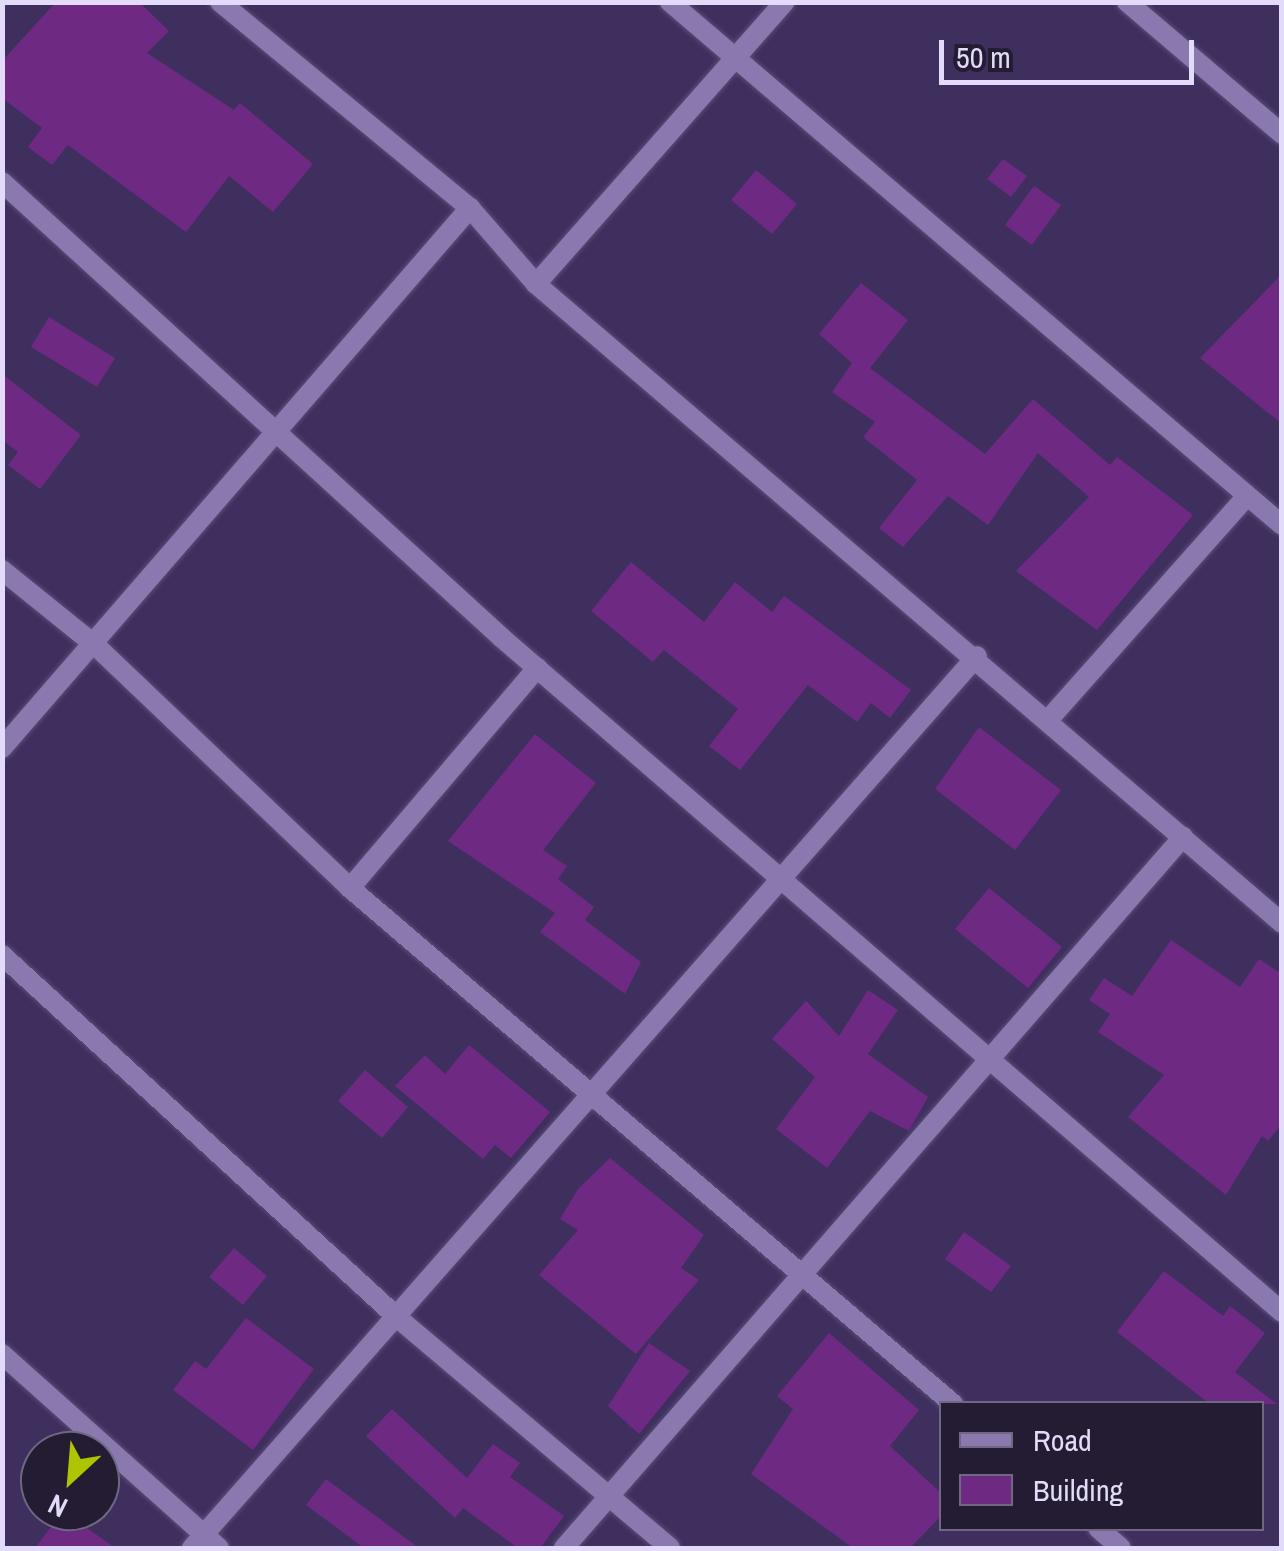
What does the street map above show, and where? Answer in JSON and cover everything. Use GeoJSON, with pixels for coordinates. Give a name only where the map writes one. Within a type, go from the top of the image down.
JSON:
{"type":"FeatureCollection","features":[{"type":"Feature","properties":{"kind":"street"},"geometry":{"type":"LineString","coordinates":[[220,2],[470,208],[536,284],[978,656],[1282,923]]}},
{"type":"Feature","properties":{"kind":"street"},"geometry":{"type":"LineString","coordinates":[[670,2],[1282,525]]}},
{"type":"Feature","properties":{"kind":"street"},"geometry":{"type":"LineString","coordinates":[[536,284],[785,2]]}},
{"type":"Feature","properties":{"kind":"street"},"geometry":{"type":"LineString","coordinates":[[1127,2],[1282,134]]}},
{"type":"Feature","properties":{"kind":"street"},"geometry":{"type":"LineString","coordinates":[[2,182],[536,668],[1282,1312]]}},
{"type":"Feature","properties":{"kind":"street"},"geometry":{"type":"LineString","coordinates":[[2,748],[96,645],[470,208]]}},
{"type":"Feature","properties":{"kind":"street"},"geometry":{"type":"LineString","coordinates":[[1049,719],[1248,496]]}},
{"type":"Feature","properties":{"kind":"street"},"geometry":{"type":"LineString","coordinates":[[2,570],[96,645],[350,888],[590,1098],[950,1401]]}},
{"type":"Feature","properties":{"kind":"street"},"geometry":{"type":"LineString","coordinates":[[2,1354],[205,1544],[978,656]]}},
{"type":"Feature","properties":{"kind":"street"},"geometry":{"type":"LineString","coordinates":[[350,888],[536,668]]}},
{"type":"Feature","properties":{"kind":"street"},"geometry":{"type":"LineString","coordinates":[[564,1548],[808,1278],[1183,837]]}},
{"type":"Feature","properties":{"kind":"street"},"geometry":{"type":"LineString","coordinates":[[2,954],[398,1318],[670,1548]]}},
{"type":"Feature","properties":{"kind":"street"},"geometry":{"type":"LineString","coordinates":[[1101,1531],[1121,1548]]}},
{"type":"Feature","properties":{"kind":"building"},"geometry":{"type":"Polygon","coordinates":[[[56,2],[139,2],[169,31],[147,53],[234,110],[240,103],[313,164],[273,212],[229,176],[186,232],[68,145],[52,165],[28,147],[42,128],[2,98],[2,61],[56,2]]]}},
{"type":"Feature","properties":{"kind":"building"},"geometry":{"type":"Polygon","coordinates":[[[1003,159],[1027,176],[1011,197],[987,179],[1003,159]]]}},
{"type":"Feature","properties":{"kind":"building"},"geometry":{"type":"Polygon","coordinates":[[[756,170],[797,204],[772,234],[731,200],[756,170]]]}},
{"type":"Feature","properties":{"kind":"building"},"geometry":{"type":"Polygon","coordinates":[[[1034,186],[1061,205],[1032,245],[1005,225],[1034,186]]]}},
{"type":"Feature","properties":{"kind":"building"},"geometry":{"type":"Polygon","coordinates":[[[1282,274],[1282,424],[1200,358],[1282,274]]]}},
{"type":"Feature","properties":{"kind":"building"},"geometry":{"type":"Polygon","coordinates":[[[861,283],[908,320],[870,368],[985,454],[1033,399],[1110,465],[1117,457],[1193,515],[1097,630],[1016,571],[1089,497],[1038,453],[988,525],[948,496],[903,547],[879,528],[917,480],[863,437],[875,422],[832,392],[852,363],[819,334],[861,283]]]}},
{"type":"Feature","properties":{"kind":"building"},"geometry":{"type":"Polygon","coordinates":[[[49,317],[115,358],[97,387],[31,347],[49,317]]]}},
{"type":"Feature","properties":{"kind":"building"},"geometry":{"type":"Polygon","coordinates":[[[2,374],[81,435],[40,489],[8,465],[18,452],[2,440],[2,374]]]}},
{"type":"Feature","properties":{"kind":"building"},"geometry":{"type":"Polygon","coordinates":[[[631,562],[704,622],[735,582],[772,612],[784,596],[911,690],[890,718],[871,703],[857,722],[808,685],[740,770],[709,746],[738,709],[664,650],[653,662],[591,611],[631,562]]]}},
{"type":"Feature","properties":{"kind":"building"},"geometry":{"type":"Polygon","coordinates":[[[979,727],[1061,790],[1015,850],[935,789],[979,727]]]}},
{"type":"Feature","properties":{"kind":"building"},"geometry":{"type":"Polygon","coordinates":[[[535,734],[596,783],[543,850],[567,866],[558,879],[594,907],[585,920],[641,962],[625,994],[540,932],[555,913],[448,841],[535,734]]]}},
{"type":"Feature","properties":{"kind":"building"},"geometry":{"type":"Polygon","coordinates":[[[989,888],[1062,947],[1028,988],[955,929],[989,888]]]}},
{"type":"Feature","properties":{"kind":"building"},"geometry":{"type":"Polygon","coordinates":[[[1171,940],[1240,987],[1259,959],[1282,974],[1282,1124],[1268,1141],[1262,1136],[1226,1195],[1128,1117],[1164,1075],[1098,1032],[1110,1014],[1089,1000],[1104,978],[1132,996],[1171,940]]]}},
{"type":"Feature","properties":{"kind":"building"},"geometry":{"type":"Polygon","coordinates":[[[868,990],[898,1010],[868,1054],[928,1097],[909,1131],[870,1111],[827,1168],[776,1129],[815,1077],[772,1039],[806,1001],[839,1036],[868,990]]]}},
{"type":"Feature","properties":{"kind":"building"},"geometry":{"type":"Polygon","coordinates":[[[469,1045],[550,1112],[511,1158],[495,1145],[483,1159],[395,1086],[425,1055],[445,1074],[469,1045]]]}},
{"type":"Feature","properties":{"kind":"building"},"geometry":{"type":"Polygon","coordinates":[[[365,1070],[408,1107],[382,1138],[338,1101],[365,1070]]]}},
{"type":"Feature","properties":{"kind":"building"},"geometry":{"type":"Polygon","coordinates":[[[610,1158],[704,1235],[681,1268],[699,1280],[636,1354],[539,1275],[578,1230],[560,1219],[578,1189],[610,1158]]]}},
{"type":"Feature","properties":{"kind":"building"},"geometry":{"type":"Polygon","coordinates":[[[964,1232],[1011,1266],[991,1292],[945,1259],[964,1232]]]}},
{"type":"Feature","properties":{"kind":"building"},"geometry":{"type":"Polygon","coordinates":[[[234,1248],[267,1276],[243,1305],[209,1277],[234,1248]]]}},
{"type":"Feature","properties":{"kind":"building"},"geometry":{"type":"Polygon","coordinates":[[[1164,1271],[1223,1316],[1230,1306],[1265,1333],[1235,1372],[1277,1404],[1206,1401],[1117,1332],[1164,1271]]]}},
{"type":"Feature","properties":{"kind":"building"},"geometry":{"type":"Polygon","coordinates":[[[246,1318],[314,1369],[253,1450],[173,1390],[195,1361],[206,1369],[246,1318]]]}},
{"type":"Feature","properties":{"kind":"building"},"geometry":{"type":"Polygon","coordinates":[[[829,1333],[919,1410],[890,1446],[939,1491],[939,1518],[910,1548],[853,1548],[751,1474],[793,1409],[777,1396],[829,1333]]]}},
{"type":"Feature","properties":{"kind":"building"},"geometry":{"type":"Polygon","coordinates":[[[649,1343],[690,1371],[639,1434],[608,1406],[649,1343]]]}},
{"type":"Feature","properties":{"kind":"building"},"geometry":{"type":"Polygon","coordinates":[[[392,1409],[467,1478],[493,1444],[520,1463],[510,1477],[564,1516],[540,1548],[518,1548],[463,1508],[455,1518],[366,1436],[392,1409]]]}},
{"type":"Feature","properties":{"kind":"building"},"geometry":{"type":"Polygon","coordinates":[[[326,1479],[419,1548],[364,1548],[306,1505],[326,1479]]]}},
{"type":"Feature","properties":{"kind":"building"},"geometry":{"type":"Polygon","coordinates":[[[48,1531],[91,1531],[115,1548],[35,1548],[48,1531]]]}}]}
